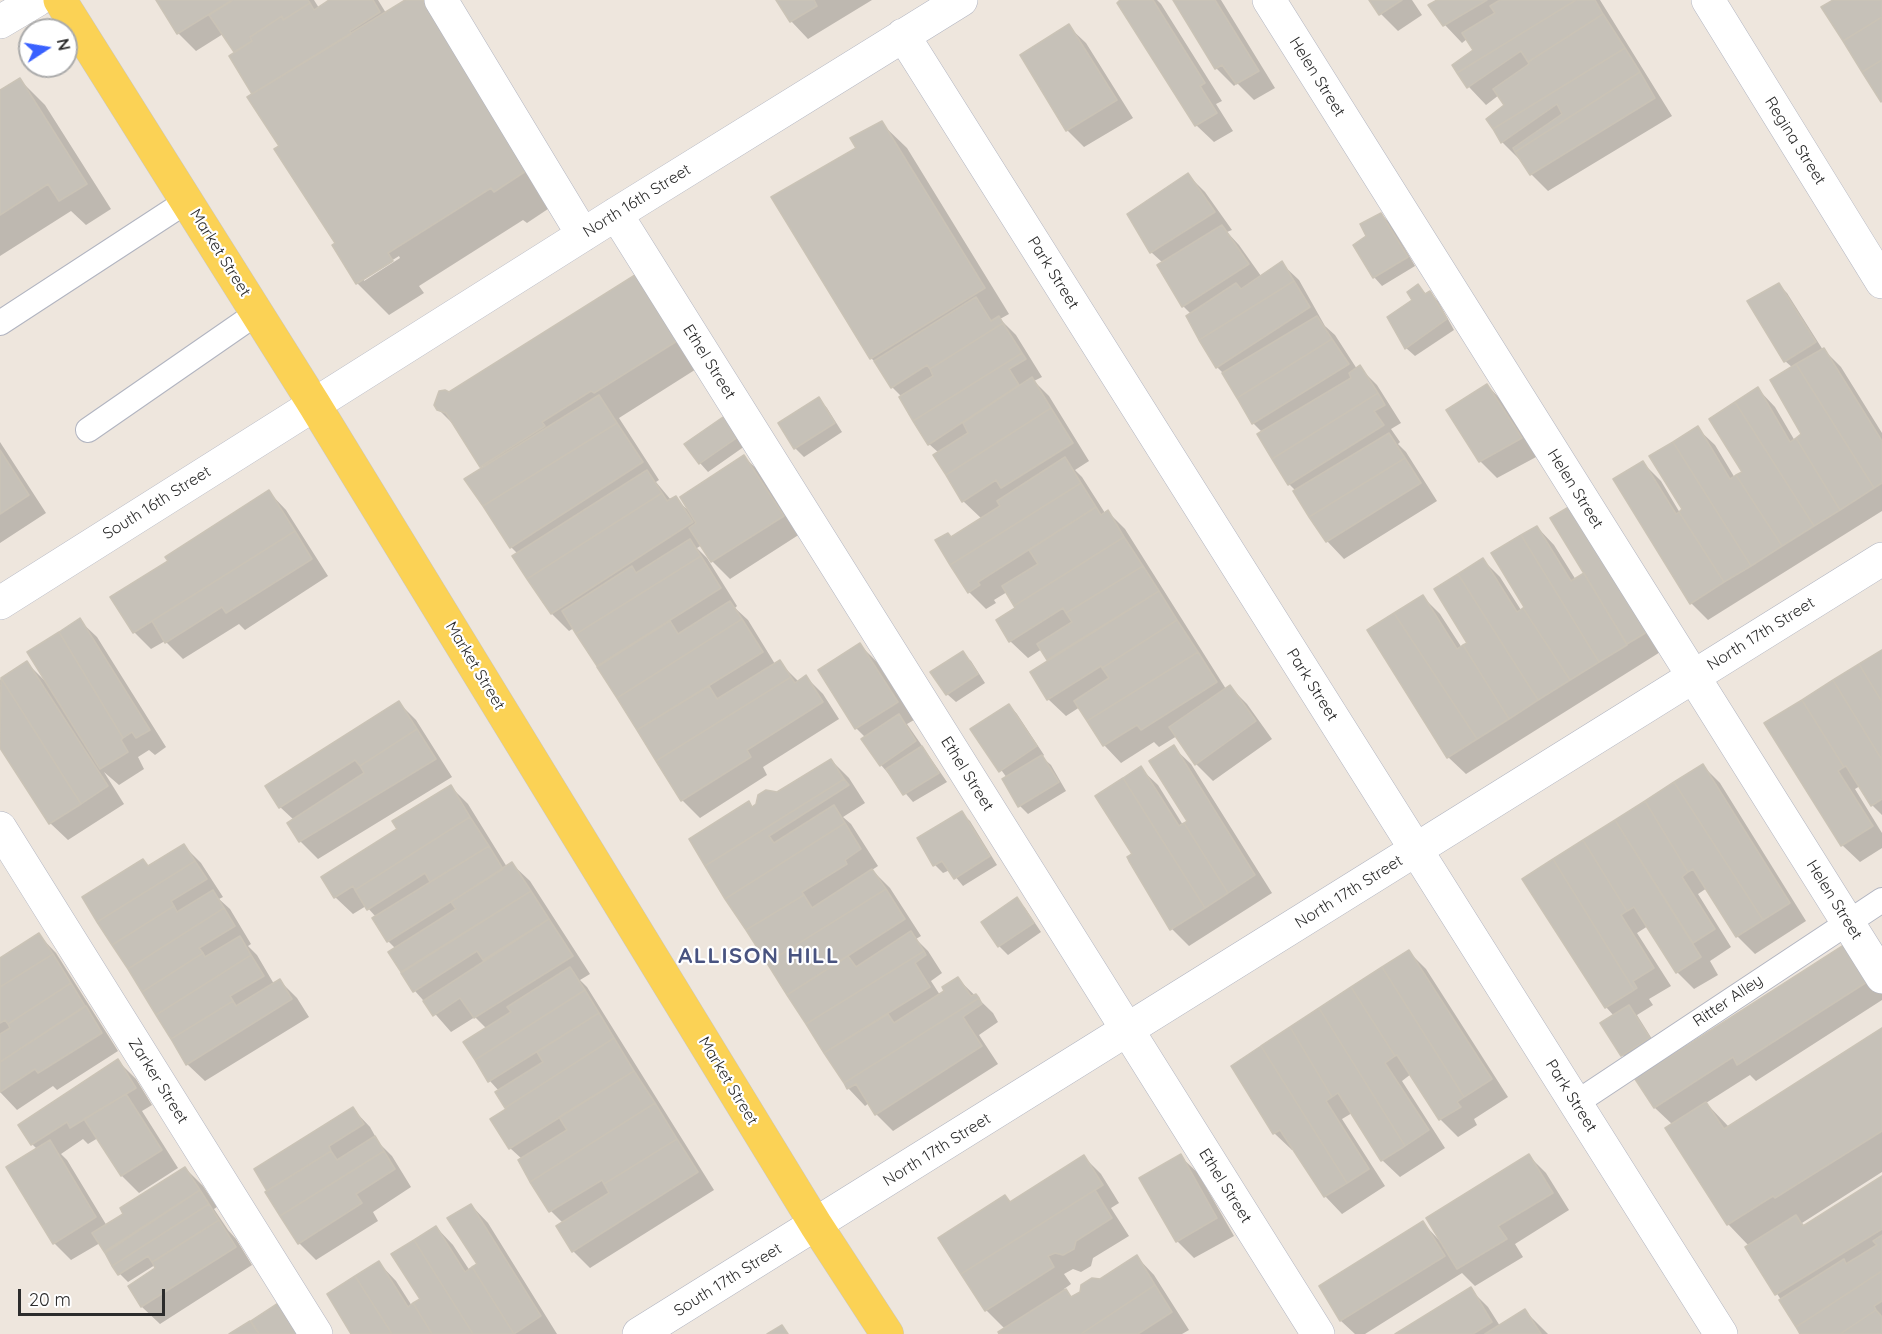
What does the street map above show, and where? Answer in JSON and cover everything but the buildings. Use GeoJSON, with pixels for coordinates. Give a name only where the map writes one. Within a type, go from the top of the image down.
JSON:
{"type":"FeatureCollection","features":[{"type":"Feature","properties":{"kind":"main road","name":"Market Street"},"geometry":{"type":"LineString","coordinates":[[60,0],[314,404],[816,1225],[887,1334]]}},
{"type":"Feature","properties":{"kind":"street"},"geometry":{"type":"LineString","coordinates":[[0,22],[37,0]]}},
{"type":"Feature","properties":{"kind":"street"},"geometry":{"type":"LineString","coordinates":[[441,0],[583,235]]}},
{"type":"Feature","properties":{"kind":"street","name":"Helen Street"},"geometry":{"type":"LineString","coordinates":[[1269,0],[1882,977]]}},
{"type":"Feature","properties":{"kind":"street","name":"Regina Street"},"geometry":{"type":"LineString","coordinates":[[1708,0],[1882,282]]}},
{"type":"Feature","properties":{"kind":"street","name":"North 16th Street"},"geometry":{"type":"LineString","coordinates":[[314,404],[953,2]]}},
{"type":"Feature","properties":{"kind":"street","name":"Park Street"},"geometry":{"type":"LineString","coordinates":[[903,35],[1721,1334]]}},
{"type":"Feature","properties":{"kind":"street","name":"Ethel Street"},"geometry":{"type":"LineString","coordinates":[[616,214],[1318,1334]]}},
{"type":"Feature","properties":{"kind":"street","name":"South 16th Street"},"geometry":{"type":"LineString","coordinates":[[0,603],[314,404]]}},
{"type":"Feature","properties":{"kind":"street","name":"North 17th Street"},"geometry":{"type":"LineString","coordinates":[[816,1225],[1882,559]]}},
{"type":"Feature","properties":{"kind":"street","name":"Zarker Street"},"geometry":{"type":"LineString","coordinates":[[0,828],[316,1334]]}},
{"type":"Feature","properties":{"kind":"street","name":"South 17th Street"},"geometry":{"type":"LineString","coordinates":[[639,1334],[816,1225]]}},
{"type":"Feature","properties":{"kind":"lane"},"geometry":{"type":"LineString","coordinates":[[0,323],[187,201]]}},
{"type":"Feature","properties":{"kind":"lane"},"geometry":{"type":"LineString","coordinates":[[88,430],[257,313]]}},
{"type":"Feature","properties":{"kind":"lane","name":"Ritter Alley"},"geometry":{"type":"LineString","coordinates":[[1576,1103],[1847,921],[1882,900]]}},
{"type":"Feature","properties":{"kind":"district","name":"ALLISON HILL"},"geometry":{"type":"Point","coordinates":[759,956]}}]}
